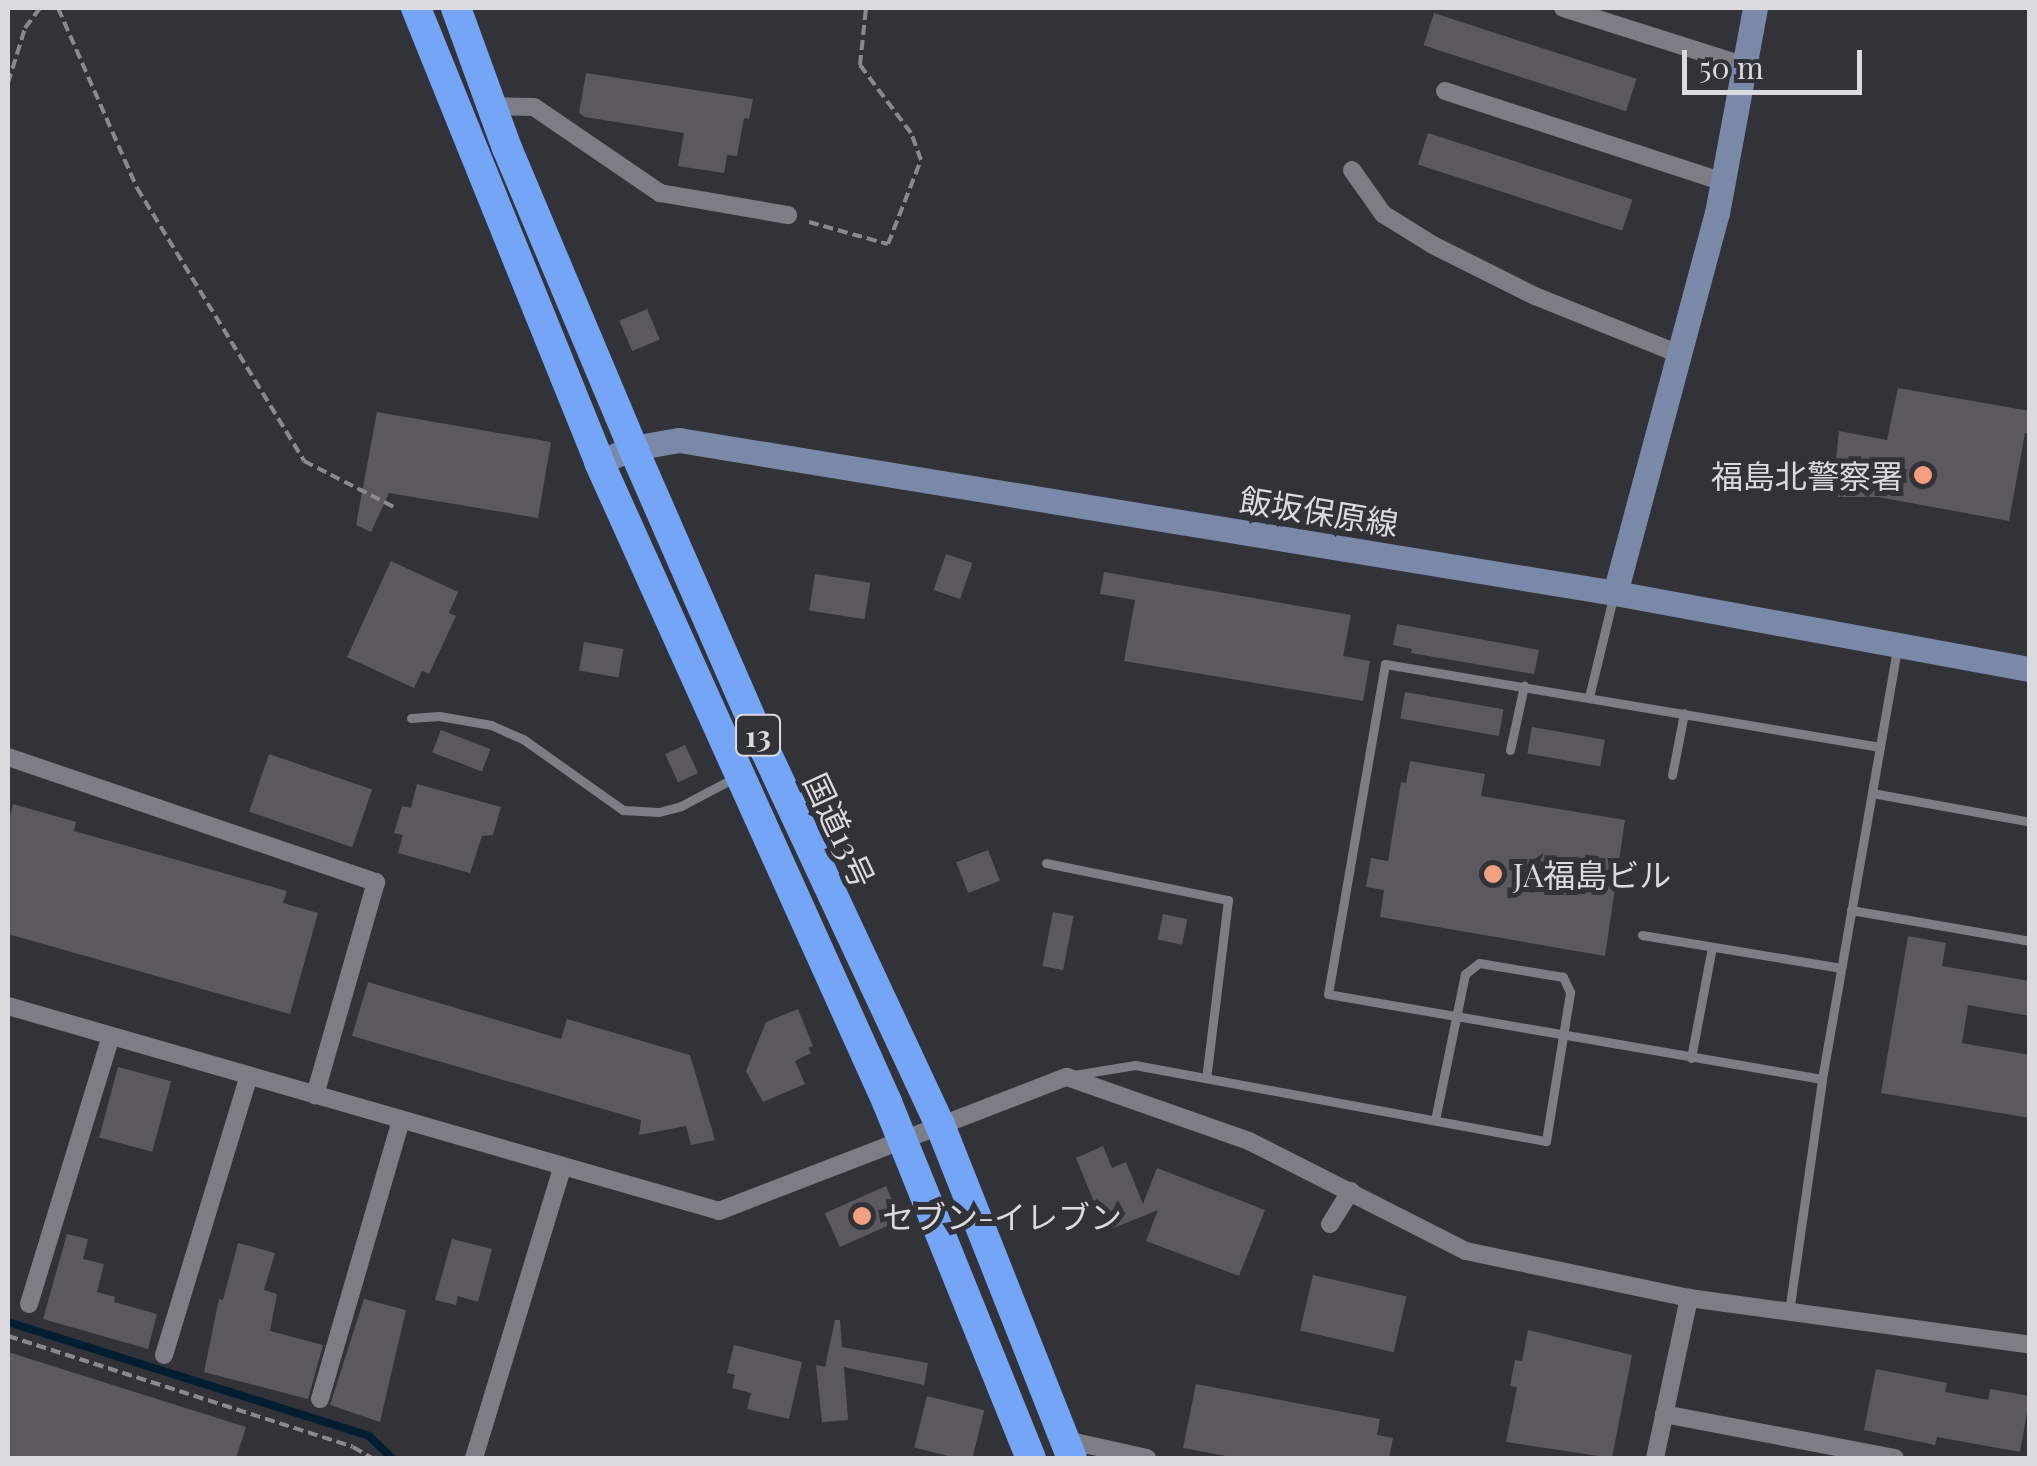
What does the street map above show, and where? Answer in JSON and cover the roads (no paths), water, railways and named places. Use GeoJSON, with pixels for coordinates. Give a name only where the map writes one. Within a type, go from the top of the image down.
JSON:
{"type":"FeatureCollection","features":[{"type":"Feature","properties":{"kind":"highway","name":"13"},"geometry":{"type":"LineString","coordinates":[[416,8],[599,462],[901,1137],[1031,1458]]}},
{"type":"Feature","properties":{"kind":"highway","name":"国道13号"},"geometry":{"type":"LineString","coordinates":[[456,8],[492,106],[633,448],[766,752],[940,1125],[1069,1450]]}},
{"type":"Feature","properties":{"kind":"main road"},"geometry":{"type":"LineString","coordinates":[[1614,593],[1724,182],[1754,8]]}},
{"type":"Feature","properties":{"kind":"main road","name":"飯坂保原線"},"geometry":{"type":"LineString","coordinates":[[599,462],[633,448],[679,440],[1614,593],[2030,669]]}},
{"type":"Feature","properties":{"kind":"street"},"geometry":{"type":"LineString","coordinates":[[1562,8],[1746,66]]}},
{"type":"Feature","properties":{"kind":"street"},"geometry":{"type":"LineString","coordinates":[[1445,91],[1724,182]]}},
{"type":"Feature","properties":{"kind":"street"},"geometry":{"type":"LineString","coordinates":[[492,106],[534,106],[660,193],[788,214]]}},
{"type":"Feature","properties":{"kind":"street"},"geometry":{"type":"LineString","coordinates":[[1352,170],[1383,214],[1433,245],[1535,296],[1679,354]]}},
{"type":"Feature","properties":{"kind":"street"},"geometry":{"type":"LineString","coordinates":[[8,757],[376,882],[316,1095]]}},
{"type":"Feature","properties":{"kind":"street"},"geometry":{"type":"LineString","coordinates":[[8,1006],[718,1211],[901,1137],[1067,1077],[1249,1141],[1466,1250],[1689,1298],[2030,1344]]}},
{"type":"Feature","properties":{"kind":"street"},"geometry":{"type":"LineString","coordinates":[[29,1304],[111,1036]]}},
{"type":"Feature","properties":{"kind":"street"},"geometry":{"type":"LineString","coordinates":[[164,1355],[248,1076]]}},
{"type":"Feature","properties":{"kind":"street"},"geometry":{"type":"LineString","coordinates":[[320,1399],[402,1120]]}},
{"type":"Feature","properties":{"kind":"street"},"geometry":{"type":"LineString","coordinates":[[474,1458],[562,1168]]}},
{"type":"Feature","properties":{"kind":"street"},"geometry":{"type":"LineString","coordinates":[[1330,1224],[1352,1191]]}},
{"type":"Feature","properties":{"kind":"street"},"geometry":{"type":"LineString","coordinates":[[1655,1458],[1689,1298]]}},
{"type":"Feature","properties":{"kind":"street"},"geometry":{"type":"LineString","coordinates":[[1664,1414],[1895,1458]]}},
{"type":"Feature","properties":{"kind":"street"},"geometry":{"type":"LineString","coordinates":[[1069,1450],[1147,1458]]}},
{"type":"Feature","properties":{"kind":"lane"},"geometry":{"type":"LineString","coordinates":[[1590,697],[1614,593]]}},
{"type":"Feature","properties":{"kind":"lane"},"geometry":{"type":"LineString","coordinates":[[1789,1312],[1822,1079],[1898,646]]}},
{"type":"Feature","properties":{"kind":"lane"},"geometry":{"type":"LineString","coordinates":[[1822,1079],[1328,994],[1385,664],[1880,747]]}},
{"type":"Feature","properties":{"kind":"lane"},"geometry":{"type":"LineString","coordinates":[[1510,750],[1524,686]]}},
{"type":"Feature","properties":{"kind":"lane"},"geometry":{"type":"LineString","coordinates":[[1672,775],[1684,713]]}},
{"type":"Feature","properties":{"kind":"lane"},"geometry":{"type":"LineString","coordinates":[[412,718],[439,716],[507,732],[623,810],[659,812],[682,806],[739,776]]}},
{"type":"Feature","properties":{"kind":"lane"},"geometry":{"type":"LineString","coordinates":[[1872,793],[2026,820]]}},
{"type":"Feature","properties":{"kind":"lane"},"geometry":{"type":"LineString","coordinates":[[1046,862],[1228,900],[1206,1078]]}},
{"type":"Feature","properties":{"kind":"lane"},"geometry":{"type":"LineString","coordinates":[[1851,910],[2030,941]]}},
{"type":"Feature","properties":{"kind":"lane"},"geometry":{"type":"LineString","coordinates":[[1642,935],[1841,968]]}},
{"type":"Feature","properties":{"kind":"lane"},"geometry":{"type":"LineString","coordinates":[[1691,1058],[1712,946]]}},
{"type":"Feature","properties":{"kind":"lane"},"geometry":{"type":"LineString","coordinates":[[1067,1077],[1135,1066],[1546,1140],[1570,992],[1562,977],[1479,963],[1465,974],[1435,1120]]}},
{"type":"Feature","properties":{"kind":"waterway"},"geometry":{"type":"LineString","coordinates":[[8,1322],[369,1436],[392,1458]]}},
{"type":"Feature","properties":{"kind":"place","name":"福島北警察署"},"geometry":{"type":"Point","coordinates":[1923,475]}},
{"type":"Feature","properties":{"kind":"place","name":"JA福島ビル"},"geometry":{"type":"Point","coordinates":[1493,874]}},
{"type":"Feature","properties":{"kind":"place","name":"セブン-イレブン"},"geometry":{"type":"Point","coordinates":[862,1216]}}]}
